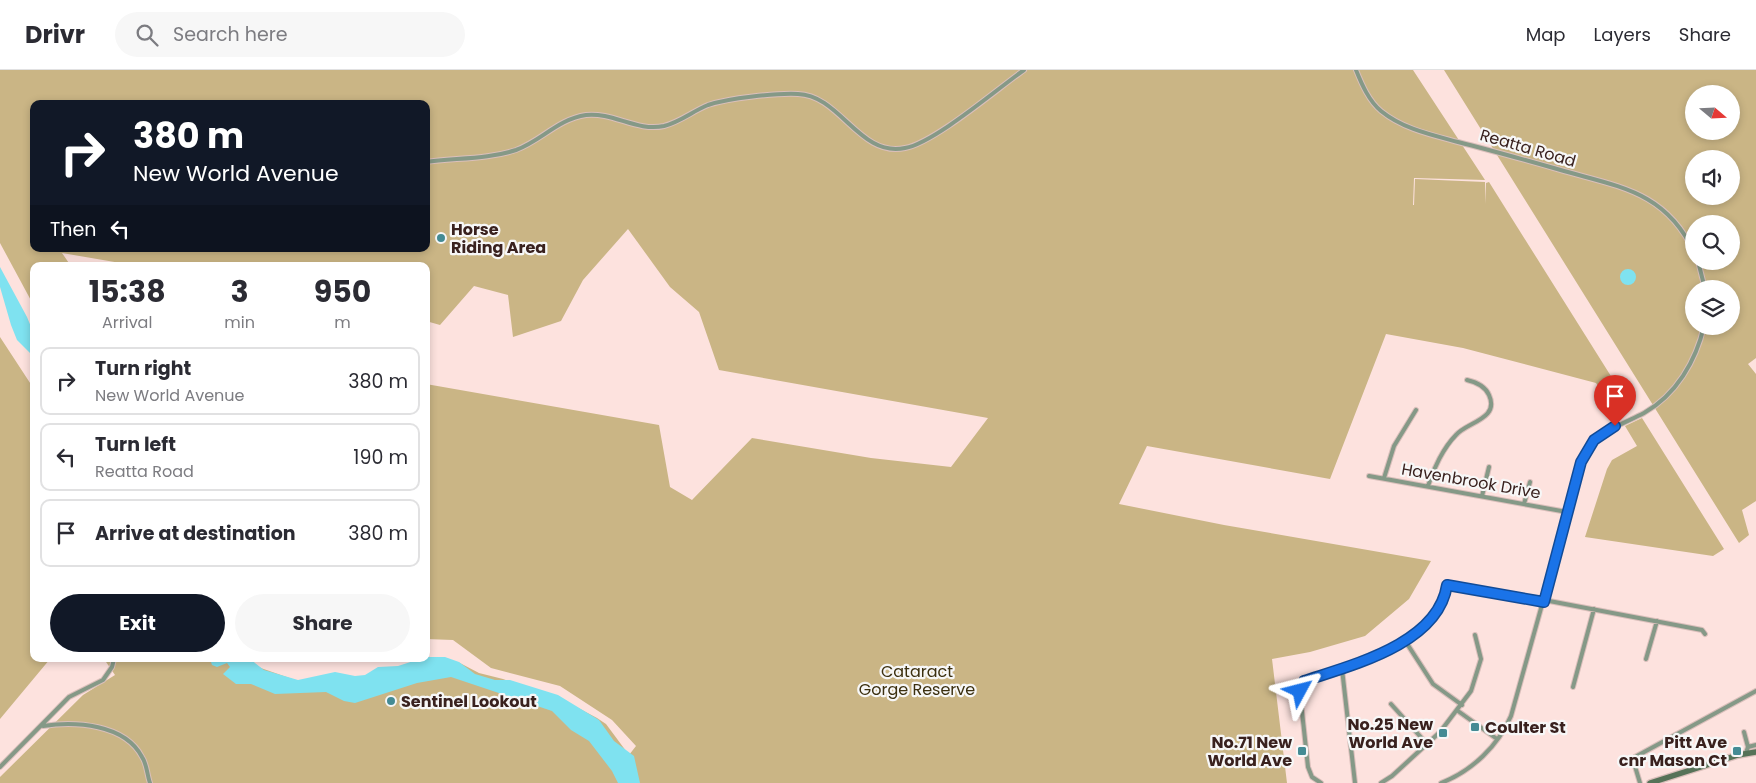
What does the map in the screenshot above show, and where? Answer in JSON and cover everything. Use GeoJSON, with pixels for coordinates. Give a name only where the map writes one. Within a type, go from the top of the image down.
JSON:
{"type":"FeatureCollection","features":[{"type":"Feature","properties":{"kind":"street"},"geometry":{"type":"LineString","coordinates":[[430,161],[515,150],[563,122],[585,116],[604,116],[639,126],[658,127],[676,122],[714,103],[795,93],[812,96],[824,102],[872,141],[887,147],[901,149],[923,141],[1024,70]]}},
{"type":"Feature","properties":{"kind":"street","name":"Reatta Road"},"geometry":{"type":"LineString","coordinates":[[1356,70],[1368,95],[1380,110],[1410,128],[1627,188],[1642,195],[1662,211],[1685,237]]}},
{"type":"Feature","properties":{"kind":"street"},"geometry":{"type":"LineString","coordinates":[[1441,783],[1473,765],[1497,740],[1509,721],[1516,704],[1581,462],[1588,447],[1604,432],[1654,406],[1674,387],[1693,360],[1701,335]]}},
{"type":"Feature","properties":{"kind":"street"},"geometry":{"type":"LineString","coordinates":[[1428,486],[1452,440],[1461,430],[1485,418],[1490,410],[1491,399],[1487,392],[1478,384],[1467,380]]}},
{"type":"Feature","properties":{"kind":"street"},"geometry":{"type":"LineString","coordinates":[[1384,478],[1394,446],[1416,410]]}},
{"type":"Feature","properties":{"kind":"street"},"geometry":{"type":"LineString","coordinates":[[1482,496],[1489,467]]}},
{"type":"Feature","properties":{"kind":"street","name":"Havenbrook Drive"},"geometry":{"type":"LineString","coordinates":[[1369,476],[1567,512]]}},
{"type":"Feature","properties":{"kind":"street"},"geometry":{"type":"LineString","coordinates":[[1524,504],[1530,482]]}},
{"type":"Feature","properties":{"kind":"street"},"geometry":{"type":"LineString","coordinates":[[1321,783],[1312,776],[1308,766],[1300,688],[1304,681],[1373,659],[1422,628],[1434,616],[1443,600],[1447,585],[1594,609],[1702,630],[1705,634]]}},
{"type":"Feature","properties":{"kind":"street"},"geometry":{"type":"LineString","coordinates":[[1574,687],[1594,609]]}},
{"type":"Feature","properties":{"kind":"street"},"geometry":{"type":"LineString","coordinates":[[1646,659],[1657,622]]}},
{"type":"Feature","properties":{"kind":"street"},"geometry":{"type":"LineString","coordinates":[[1381,783],[1392,776],[1448,724],[1462,705],[1474,686],[1480,665],[1480,654],[1475,635]]}},
{"type":"Feature","properties":{"kind":"street"},"geometry":{"type":"LineString","coordinates":[[1404,639],[1433,684],[1462,705]]}},
{"type":"Feature","properties":{"kind":"street"},"geometry":{"type":"LineString","coordinates":[[0,767],[76,693],[103,680],[113,662]]}},
{"type":"Feature","properties":{"kind":"street"},"geometry":{"type":"LineString","coordinates":[[1342,669],[1355,783]]}},
{"type":"Feature","properties":{"kind":"street"},"geometry":{"type":"LineString","coordinates":[[1640,783],[1634,763],[1636,757],[1756,691]]}},
{"type":"Feature","properties":{"kind":"street"},"geometry":{"type":"LineString","coordinates":[[1390,704],[1427,744]]}},
{"type":"Feature","properties":{"kind":"street"},"geometry":{"type":"LineString","coordinates":[[1458,711],[1497,740]]}},
{"type":"Feature","properties":{"kind":"street"},"geometry":{"type":"LineString","coordinates":[[53,725],[55,712]]}},
{"type":"Feature","properties":{"kind":"street"},"geometry":{"type":"LineString","coordinates":[[42,726],[94,728],[117,733],[142,755],[150,783]]}},
{"type":"Feature","properties":{"kind":"street"},"geometry":{"type":"LineString","coordinates":[[1744,732],[1748,746],[1746,753]]}},
{"type":"Feature","properties":{"kind":"street"},"geometry":{"type":"LineString","coordinates":[[1748,746],[1756,744]]}},
{"type":"Feature","properties":{"kind":"street"},"geometry":{"type":"LineString","coordinates":[[1650,783],[1670,780],[1746,753],[1756,752]]}},
{"type":"Feature","properties":{"kind":"green space","name":"Cataract Gorge Reserve"},"geometry":{"type":"Polygon","coordinates":[[[0,70],[1413,70],[1485,180],[1414,178],[1413,205],[1485,206],[1414,205],[1415,179],[1485,182],[1485,204],[1486,183],[1489,182],[1631,408],[1619,415],[1596,383],[1463,348],[1386,334],[1330,479],[1147,446],[1119,504],[1224,525],[1431,561],[1409,599],[1365,636],[1310,652],[1272,659],[1287,783],[0,783],[0,777],[83,695],[115,675],[106,662],[249,662],[255,666],[327,691],[458,662],[479,673],[503,679],[567,702],[597,718],[606,724],[629,755],[636,746],[612,720],[560,686],[491,668],[453,640],[430,639],[430,385],[659,425],[670,487],[692,500],[752,438],[871,458],[951,467],[988,418],[719,370],[699,312],[670,287],[628,229],[583,280],[561,321],[513,337],[508,295],[474,286],[440,325],[430,322],[430,262],[115,262],[62,253],[68,262],[30,262],[30,299],[0,243],[0,70]]]}},
{"type":"Feature","properties":{"kind":"green space"},"geometry":{"type":"Polygon","coordinates":[[[1444,70],[1756,70],[1756,358],[1748,364],[1756,374],[1756,501],[1742,510],[1749,535],[1739,543],[1444,70]]]}},
{"type":"Feature","properties":{"kind":"green space"},"geometry":{"type":"Polygon","coordinates":[[[0,337],[30,383],[30,662],[48,662],[0,719],[0,337]]]}},
{"type":"Feature","properties":{"kind":"green space"},"geometry":{"type":"Polygon","coordinates":[[[1642,418],[1724,549],[1713,556],[1585,537],[1607,469],[1612,460],[1637,446],[1625,426],[1642,418]]]}},
{"type":"Feature","properties":{"kind":"water"},"geometry":{"type":"Polygon","coordinates":[[[0,267],[30,324],[30,353],[17,340],[0,287],[0,267]]]}},
{"type":"Feature","properties":{"kind":"water"},"geometry":{"type":"Polygon","coordinates":[[[1628,269],[1634,271],[1636,277],[1634,283],[1628,285],[1622,283],[1620,277],[1622,271],[1628,269]]]}},
{"type":"Feature","properties":{"kind":"water"},"geometry":{"type":"Polygon","coordinates":[[[430,657],[445,657],[459,662],[475,674],[495,680],[510,680],[558,695],[599,720],[614,741],[634,756],[640,783],[618,783],[612,771],[589,741],[571,730],[552,711],[451,677],[417,683],[355,703],[344,701],[326,692],[275,694],[251,684],[236,684],[223,674],[230,667],[227,663],[217,667],[212,665],[211,662],[254,662],[264,670],[298,680],[335,672],[355,676],[365,675],[378,667],[398,666],[410,662],[430,662],[430,657]]]}},
{"type":"Feature","properties":{"kind":"place","name":"Horse Riding Area"},"geometry":{"type":"Point","coordinates":[441,238]}},
{"type":"Feature","properties":{"kind":"place","name":"Sentinel Lookout"},"geometry":{"type":"Point","coordinates":[391,701]}},
{"type":"Feature","properties":{"kind":"place","name":"Coulter St"},"geometry":{"type":"Point","coordinates":[1475,727]}},
{"type":"Feature","properties":{"kind":"place","name":"No.25 New World Ave"},"geometry":{"type":"Point","coordinates":[1443,733]}},
{"type":"Feature","properties":{"kind":"place","name":"No.71 New World Ave"},"geometry":{"type":"Point","coordinates":[1302,751]}},
{"type":"Feature","properties":{"kind":"place","name":"Pitt Ave cnr Mason Ct"},"geometry":{"type":"Point","coordinates":[1737,751]}},
{"type":"Feature","properties":{"kind":"route"},"geometry":{"type":"LineString","coordinates":[[1300,691],[1304,681],[1373,659],[1422,628],[1439,611],[1447,585],[1544,602],[1584,454],[1594,440],[1615,426]]}}]}
